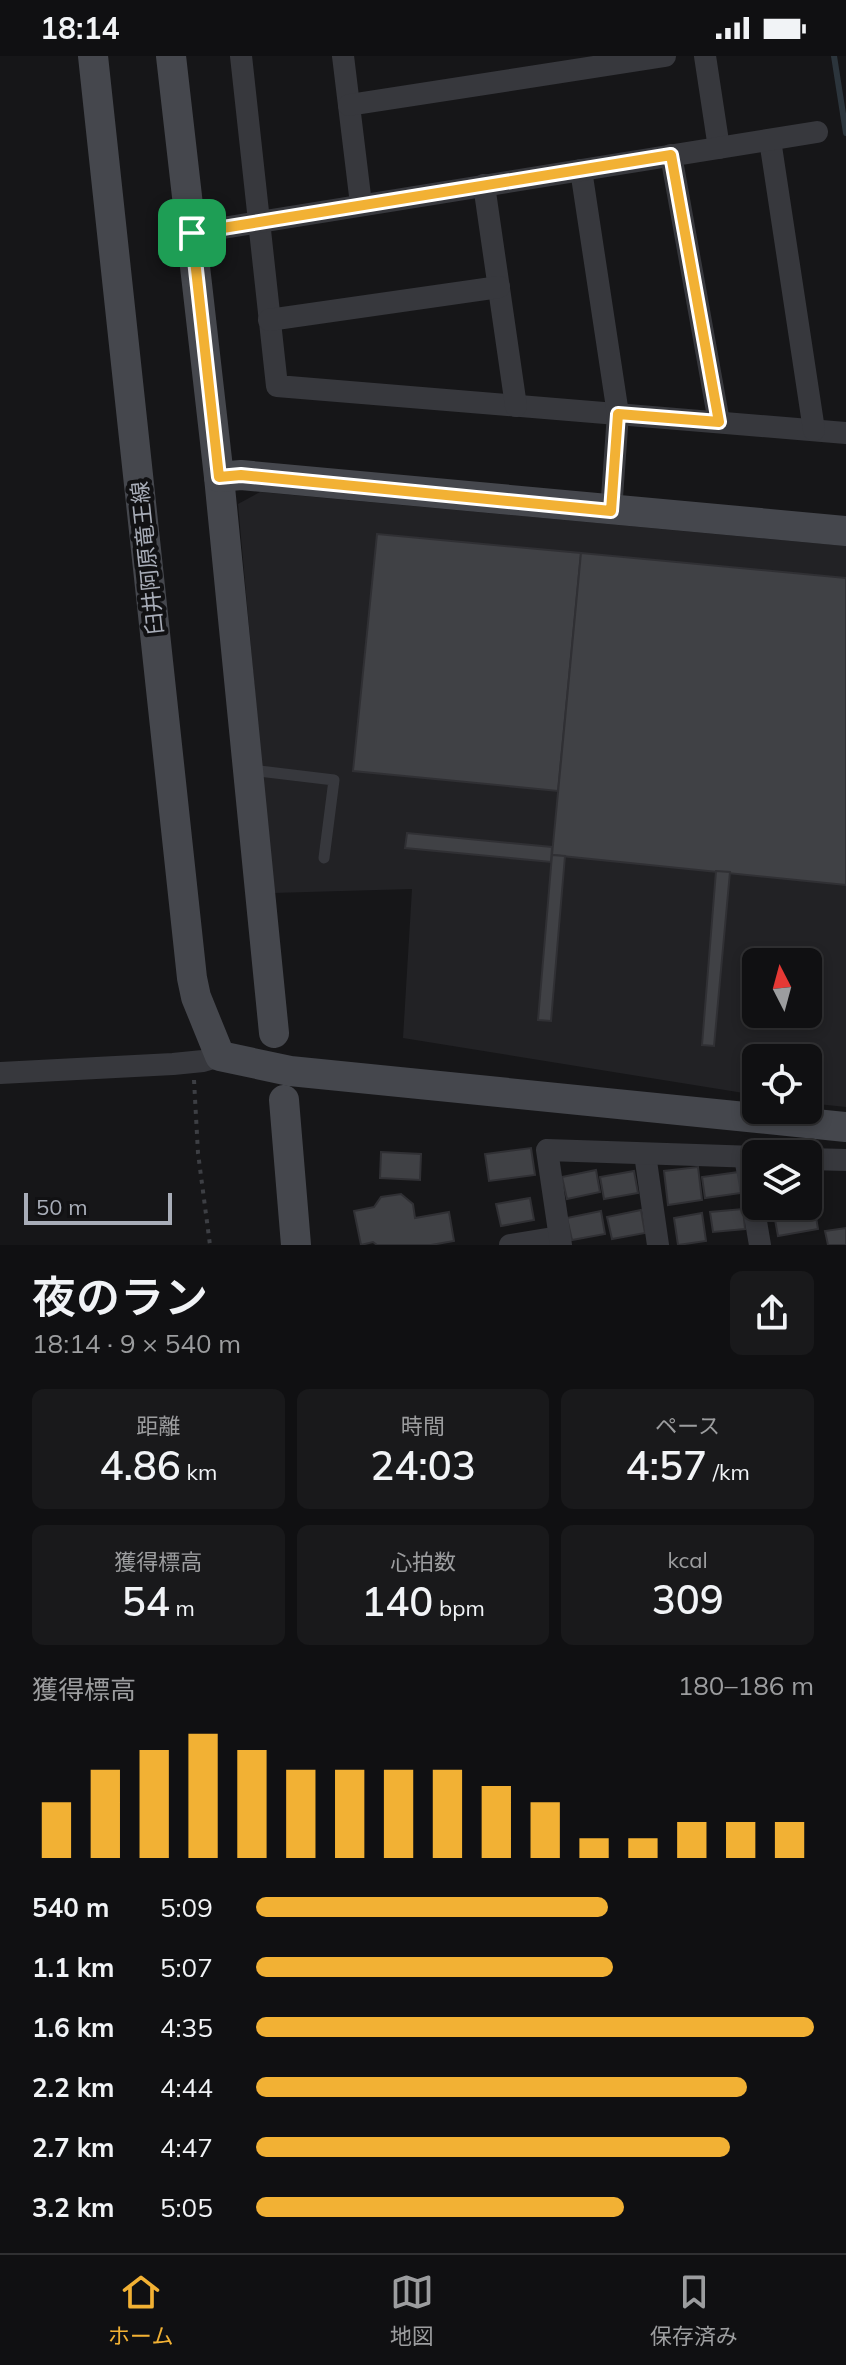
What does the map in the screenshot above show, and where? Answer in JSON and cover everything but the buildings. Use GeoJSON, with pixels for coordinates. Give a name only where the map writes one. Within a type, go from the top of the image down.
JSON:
{"type":"FeatureCollection","features":[{"type":"Feature","properties":{"kind":"street","name":"臼井阿原竜王線"},"geometry":{"type":"LineString","coordinates":[[93,56],[196,997],[196,1060]]}},
{"type":"Feature","properties":{"kind":"street"},"geometry":{"type":"LineString","coordinates":[[171,56],[219,477],[274,1033]]}},
{"type":"Feature","properties":{"kind":"street"},"geometry":{"type":"LineString","coordinates":[[241,56],[277,386],[846,433]]}},
{"type":"Feature","properties":{"kind":"street"},"geometry":{"type":"LineString","coordinates":[[343,56],[361,204]]}},
{"type":"Feature","properties":{"kind":"street"},"geometry":{"type":"LineString","coordinates":[[349,105],[665,56]]}},
{"type":"Feature","properties":{"kind":"street"},"geometry":{"type":"LineString","coordinates":[[705,56],[719,148]]}},
{"type":"Feature","properties":{"kind":"street"},"geometry":{"type":"LineString","coordinates":[[192,233],[817,132]]}},
{"type":"Feature","properties":{"kind":"street"},"geometry":{"type":"LineString","coordinates":[[770,140],[814,430]]}},
{"type":"Feature","properties":{"kind":"street"},"geometry":{"type":"LineString","coordinates":[[671,155],[719,422]]}},
{"type":"Feature","properties":{"kind":"street"},"geometry":{"type":"LineString","coordinates":[[581,170],[618,414],[611,511]]}},
{"type":"Feature","properties":{"kind":"street"},"geometry":{"type":"LineString","coordinates":[[484,185],[516,406]]}},
{"type":"Feature","properties":{"kind":"street"},"geometry":{"type":"LineString","coordinates":[[269,320],[499,287]]}},
{"type":"Feature","properties":{"kind":"street"},"geometry":{"type":"LineString","coordinates":[[219,477],[241,475],[846,531]]}},
{"type":"Feature","properties":{"kind":"street"},"geometry":{"type":"LineString","coordinates":[[0,1073],[196,1060],[846,1127]]}},
{"type":"Feature","properties":{"kind":"street"},"geometry":{"type":"LineString","coordinates":[[284,1100],[296,1245]]}},
{"type":"Feature","properties":{"kind":"street"},"geometry":{"type":"LineString","coordinates":[[510,1245],[560,1241],[547,1150],[742,1157]]}},
{"type":"Feature","properties":{"kind":"street"},"geometry":{"type":"LineString","coordinates":[[645,1154],[658,1245]]}},
{"type":"Feature","properties":{"kind":"street"},"geometry":{"type":"LineString","coordinates":[[822,1159],[846,1160]]}},
{"type":"Feature","properties":{"kind":"street"},"geometry":{"type":"LineString","coordinates":[[757,1220],[760,1245]]}},
{"type":"Feature","properties":{"kind":"lane"},"geometry":{"type":"LineString","coordinates":[[246,770],[334,780],[324,858]]}},
{"type":"Feature","properties":{"kind":"path"},"geometry":{"type":"LineString","coordinates":[[196,1060],[198,1153],[210,1245]]}},
{"type":"Feature","properties":{"kind":"shaded area"},"geometry":{"type":"Polygon","coordinates":[[[260,492],[846,546],[846,1107],[822,1104],[822,1044],[742,1044],[742,1093],[403,1038],[412,889],[273,893],[238,504],[260,492]]]}},
{"type":"Feature","properties":{"kind":"waterway"},"geometry":{"type":"LineString","coordinates":[[834,56],[846,133]]}},
{"type":"Feature","properties":{"kind":"route"},"geometry":{"type":"LineString","coordinates":[[671,155],[719,422],[618,414],[611,511],[241,475],[219,477],[192,233],[671,155]]}}]}
